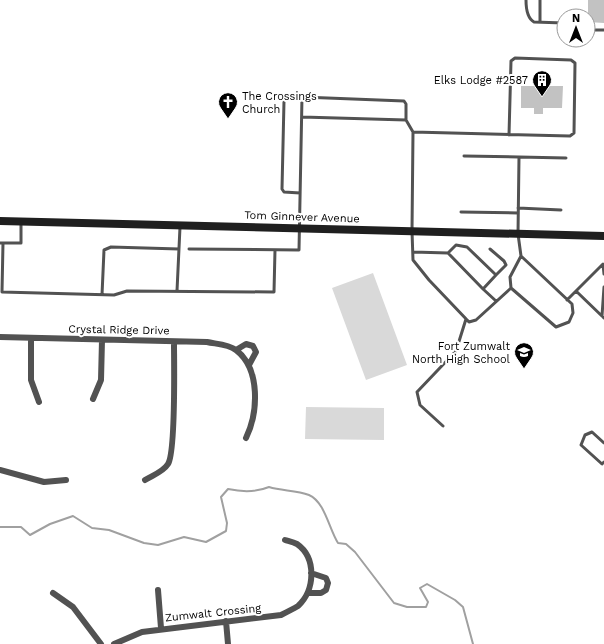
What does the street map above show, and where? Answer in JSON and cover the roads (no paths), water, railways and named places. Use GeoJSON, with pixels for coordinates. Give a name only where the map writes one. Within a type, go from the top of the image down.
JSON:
{"type":"FeatureCollection","features":[{"type":"Feature","properties":{"kind":"main road","name":"Tom Ginnever Avenue"},"geometry":{"type":"LineString","coordinates":[[0,221],[604,236]]}},
{"type":"Feature","properties":{"kind":"street","name":"Crystal Ridge Drive"},"geometry":{"type":"LineString","coordinates":[[0,337],[207,342],[228,346],[236,350],[249,365],[254,377],[252,426],[246,438]]}},
{"type":"Feature","properties":{"kind":"street"},"geometry":{"type":"LineString","coordinates":[[31,338],[31,380],[39,402]]}},
{"type":"Feature","properties":{"kind":"street"},"geometry":{"type":"LineString","coordinates":[[93,399],[101,380],[102,340]]}},
{"type":"Feature","properties":{"kind":"street"},"geometry":{"type":"LineString","coordinates":[[145,480],[164,469],[169,463],[173,432],[174,342]]}},
{"type":"Feature","properties":{"kind":"street","name":"Crystal Ridge Drive"},"geometry":{"type":"LineString","coordinates":[[236,350],[246,344],[253,346],[256,352],[249,365]]}},
{"type":"Feature","properties":{"kind":"street"},"geometry":{"type":"LineString","coordinates":[[0,470],[44,482],[66,480]]}},
{"type":"Feature","properties":{"kind":"street"},"geometry":{"type":"LineString","coordinates":[[285,540],[296,544],[304,552],[310,565],[311,584],[308,593],[321,593],[326,590],[328,584],[326,578],[311,573]]}},
{"type":"Feature","properties":{"kind":"street"},"geometry":{"type":"LineString","coordinates":[[158,590],[162,628]]}},
{"type":"Feature","properties":{"kind":"street"},"geometry":{"type":"LineString","coordinates":[[53,593],[73,607],[101,644]]}},
{"type":"Feature","properties":{"kind":"street","name":"Zumwalt Crossing"},"geometry":{"type":"LineString","coordinates":[[114,644],[142,632],[162,628],[281,615],[298,606],[308,593]]}},
{"type":"Feature","properties":{"kind":"street"},"geometry":{"type":"LineString","coordinates":[[226,622],[228,644]]}},
{"type":"Feature","properties":{"kind":"lane"},"geometry":{"type":"LineString","coordinates":[[526,0],[527,12],[531,20],[556,23]]}},
{"type":"Feature","properties":{"kind":"lane"},"geometry":{"type":"LineString","coordinates":[[540,0],[540,22]]}},
{"type":"Feature","properties":{"kind":"lane"},"geometry":{"type":"LineString","coordinates":[[413,132],[570,136],[574,133],[575,63],[571,60],[531,58],[515,58],[511,61],[509,134]]}},
{"type":"Feature","properties":{"kind":"lane"},"geometry":{"type":"LineString","coordinates":[[300,193],[284,192],[282,189],[284,101],[286,97],[404,101],[406,104],[406,120],[413,132],[413,260],[429,280],[469,322],[476,320],[511,288]]}},
{"type":"Feature","properties":{"kind":"lane"},"geometry":{"type":"LineString","coordinates":[[189,249],[299,250],[302,97]]}},
{"type":"Feature","properties":{"kind":"lane"},"geometry":{"type":"LineString","coordinates":[[302,117],[406,120]]}},
{"type":"Feature","properties":{"kind":"lane"},"geometry":{"type":"LineString","coordinates":[[464,156],[566,158]]}},
{"type":"Feature","properties":{"kind":"lane"},"geometry":{"type":"LineString","coordinates":[[519,157],[518,234],[521,256],[510,276],[511,288],[556,326],[569,322],[574,313],[572,304],[521,256]]}},
{"type":"Feature","properties":{"kind":"lane"},"geometry":{"type":"LineString","coordinates":[[518,208],[561,210]]}},
{"type":"Feature","properties":{"kind":"lane"},"geometry":{"type":"LineString","coordinates":[[461,212],[518,213]]}},
{"type":"Feature","properties":{"kind":"lane"},"geometry":{"type":"LineString","coordinates":[[21,221],[21,243],[2,243],[2,292],[114,295],[127,291],[274,292],[275,250]]}},
{"type":"Feature","properties":{"kind":"lane"},"geometry":{"type":"LineString","coordinates":[[177,291],[180,225]]}},
{"type":"Feature","properties":{"kind":"lane"},"geometry":{"type":"LineString","coordinates":[[448,253],[456,245],[467,247],[496,274]]}},
{"type":"Feature","properties":{"kind":"lane"},"geometry":{"type":"LineString","coordinates":[[102,295],[104,250],[111,247],[179,249]]}},
{"type":"Feature","properties":{"kind":"lane"},"geometry":{"type":"LineString","coordinates":[[483,288],[506,265],[504,261],[490,248]]}},
{"type":"Feature","properties":{"kind":"lane"},"geometry":{"type":"LineString","coordinates":[[413,252],[448,253],[496,301]]}},
{"type":"Feature","properties":{"kind":"lane"},"geometry":{"type":"LineString","coordinates":[[604,259],[604,274]]}},
{"type":"Feature","properties":{"kind":"lane"},"geometry":{"type":"LineString","coordinates":[[567,300],[603,264]]}},
{"type":"Feature","properties":{"kind":"lane"},"geometry":{"type":"LineString","coordinates":[[603,317],[604,287]]}},
{"type":"Feature","properties":{"kind":"lane"},"geometry":{"type":"LineString","coordinates":[[576,291],[603,317]]}},
{"type":"Feature","properties":{"kind":"lane"},"geometry":{"type":"LineString","coordinates":[[443,426],[420,405],[417,392],[456,351],[466,319]]}},
{"type":"Feature","properties":{"kind":"lane"},"geometry":{"type":"LineString","coordinates":[[604,443],[592,432],[585,435],[581,445],[602,464],[604,462]]}},
{"type":"Feature","properties":{"kind":"waterway"},"geometry":{"type":"LineString","coordinates":[[0,527],[21,527],[30,535],[50,524],[73,516],[92,528],[109,530],[144,543],[158,545],[184,537],[206,542],[226,531],[227,523],[221,497],[228,489],[249,491],[269,487],[304,493],[314,498],[319,503],[338,543],[346,544],[355,552],[394,603],[407,607],[426,607],[428,602],[420,588],[427,584],[455,600],[463,607],[473,644]]}},
{"type":"Feature","properties":{"kind":"place","name":"Elks Lodge #2587"},"geometry":{"type":"Point","coordinates":[542,97]}},
{"type":"Feature","properties":{"kind":"place","name":"The Crossings Church"},"geometry":{"type":"Point","coordinates":[228,119]}},
{"type":"Feature","properties":{"kind":"place","name":"Fort Zumwalt North High School"},"geometry":{"type":"Point","coordinates":[524,369]}}]}
